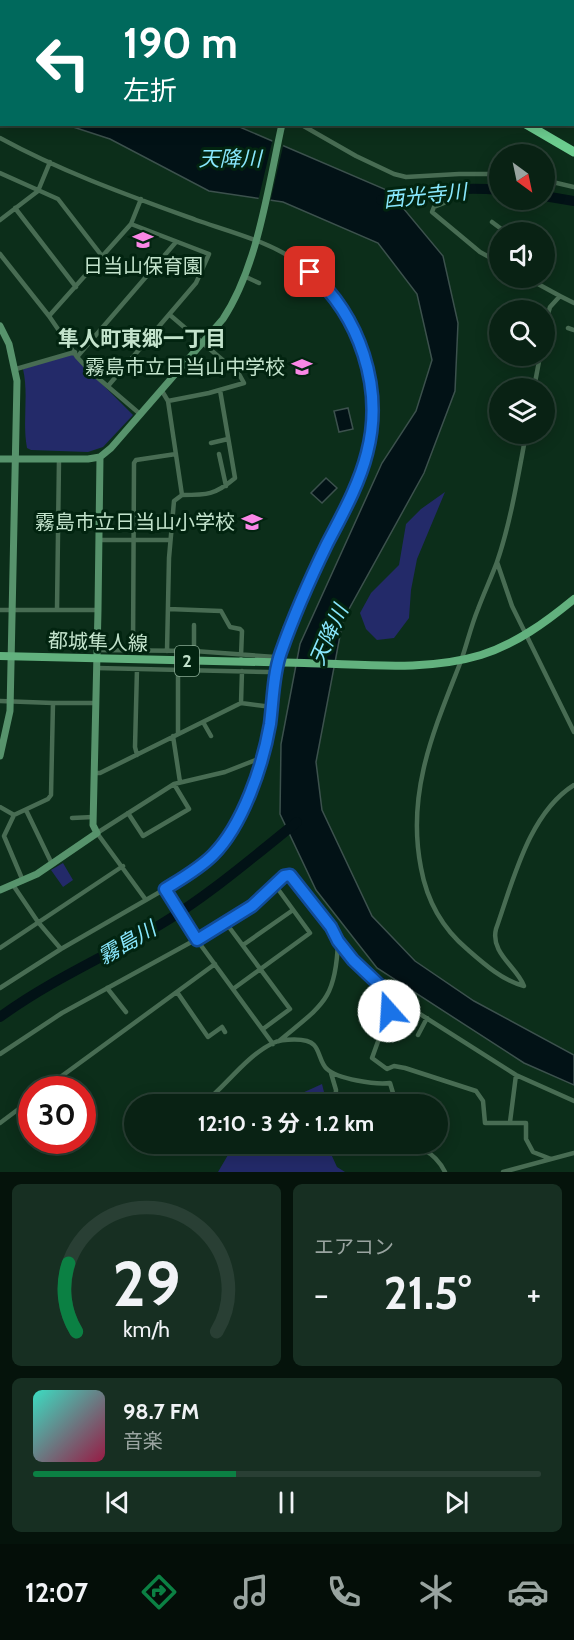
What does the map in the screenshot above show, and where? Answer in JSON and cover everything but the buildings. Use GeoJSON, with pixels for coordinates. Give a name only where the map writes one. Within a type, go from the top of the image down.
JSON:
{"type":"FeatureCollection","features":[{"type":"Feature","properties":{"kind":"highway"},"geometry":{"type":"LineString","coordinates":[[528,126],[574,152]]}},
{"type":"Feature","properties":{"kind":"main road","name":"都城隼人線"},"geometry":{"type":"LineString","coordinates":[[0,656],[97,664],[280,662],[404,664],[460,660],[492,651],[525,635],[574,599]]}},
{"type":"Feature","properties":{"kind":"street"},"geometry":{"type":"LineString","coordinates":[[0,459],[100,457],[111,448],[162,391],[233,304],[246,277],[282,126]]}},
{"type":"Feature","properties":{"kind":"street"},"geometry":{"type":"LineString","coordinates":[[304,126],[356,156],[394,174],[406,177],[489,174]]}},
{"type":"Feature","properties":{"kind":"street"},"geometry":{"type":"LineString","coordinates":[[0,138],[50,162],[141,200],[256,240],[301,264],[320,281],[338,303],[359,338],[372,387],[372,432],[365,461],[344,511],[300,600],[280,662],[261,758],[250,791],[223,842],[204,863],[166,891],[60,949],[0,988]]}},
{"type":"Feature","properties":{"kind":"street"},"geometry":{"type":"LineString","coordinates":[[0,220],[38,191],[50,162]]}},
{"type":"Feature","properties":{"kind":"street"},"geometry":{"type":"LineString","coordinates":[[0,173],[58,199],[102,256]]}},
{"type":"Feature","properties":{"kind":"street"},"geometry":{"type":"LineString","coordinates":[[555,183],[574,187]]}},
{"type":"Feature","properties":{"kind":"street"},"geometry":{"type":"LineString","coordinates":[[49,316],[131,224],[141,200]]}},
{"type":"Feature","properties":{"kind":"street"},"geometry":{"type":"LineString","coordinates":[[444,203],[434,207],[432,212],[489,257]]}},
{"type":"Feature","properties":{"kind":"street"},"geometry":{"type":"LineString","coordinates":[[15,208],[76,286]]}},
{"type":"Feature","properties":{"kind":"street"},"geometry":{"type":"LineString","coordinates":[[108,386],[196,283],[209,254],[131,224]]}},
{"type":"Feature","properties":{"kind":"street"},"geometry":{"type":"LineString","coordinates":[[16,369],[76,355],[176,242]]}},
{"type":"Feature","properties":{"kind":"street"},"geometry":{"type":"LineString","coordinates":[[0,254],[49,316],[76,355],[141,414]]}},
{"type":"Feature","properties":{"kind":"street"},"geometry":{"type":"LineString","coordinates":[[246,277],[259,283]]}},
{"type":"Feature","properties":{"kind":"street"},"geometry":{"type":"LineString","coordinates":[[545,288],[574,303]]}},
{"type":"Feature","properties":{"kind":"street"},"geometry":{"type":"LineString","coordinates":[[555,302],[560,296]]}},
{"type":"Feature","properties":{"kind":"street"},"geometry":{"type":"LineString","coordinates":[[168,401],[244,383],[239,374],[170,315]]}},
{"type":"Feature","properties":{"kind":"street"},"geometry":{"type":"LineString","coordinates":[[0,326],[9,344],[16,369],[10,711],[0,756]]}},
{"type":"Feature","properties":{"kind":"street"},"geometry":{"type":"LineString","coordinates":[[568,328],[574,330]]}},
{"type":"Feature","properties":{"kind":"street"},"geometry":{"type":"LineString","coordinates":[[167,651],[170,540],[174,501],[182,495],[209,495],[235,478],[219,390]]}},
{"type":"Feature","properties":{"kind":"street"},"geometry":{"type":"LineString","coordinates":[[162,391],[168,401],[182,495]]}},
{"type":"Feature","properties":{"kind":"street"},"geometry":{"type":"LineString","coordinates":[[211,443],[228,439]]}},
{"type":"Feature","properties":{"kind":"street"},"geometry":{"type":"LineString","coordinates":[[524,444],[497,562],[477,610],[438,719],[423,767],[416,813],[420,862],[428,895],[447,929],[501,976],[524,986],[499,949],[495,935],[513,879],[539,823],[555,799],[574,785]]}},
{"type":"Feature","properties":{"kind":"street"},"geometry":{"type":"LineString","coordinates":[[133,650],[134,463],[136,460],[176,454]]}},
{"type":"Feature","properties":{"kind":"street"},"geometry":{"type":"LineString","coordinates":[[219,454],[226,486]]}},
{"type":"Feature","properties":{"kind":"street"},"geometry":{"type":"LineString","coordinates":[[100,457],[93,825],[146,900]]}},
{"type":"Feature","properties":{"kind":"street"},"geometry":{"type":"LineString","coordinates":[[57,610],[59,459]]}},
{"type":"Feature","properties":{"kind":"street"},"geometry":{"type":"LineString","coordinates":[[99,540],[170,540]]}},
{"type":"Feature","properties":{"kind":"street"},"geometry":{"type":"LineString","coordinates":[[497,562],[505,589],[525,635],[574,732]]}},
{"type":"Feature","properties":{"kind":"street"},"geometry":{"type":"LineString","coordinates":[[168,609],[221,611],[230,627],[242,631],[241,656]]}},
{"type":"Feature","properties":{"kind":"street"},"geometry":{"type":"LineString","coordinates":[[0,610],[98,610]]}},
{"type":"Feature","properties":{"kind":"street"},"geometry":{"type":"LineString","coordinates":[[194,625],[194,651]]}},
{"type":"Feature","properties":{"kind":"street"},"geometry":{"type":"LineString","coordinates":[[97,650],[194,651],[275,657],[285,627],[290,628]]}},
{"type":"Feature","properties":{"kind":"street"},"geometry":{"type":"LineString","coordinates":[[97,664],[137,669],[268,672]]}},
{"type":"Feature","properties":{"kind":"street"},"geometry":{"type":"LineString","coordinates":[[137,669],[135,747],[137,755]]}},
{"type":"Feature","properties":{"kind":"street"},"geometry":{"type":"LineString","coordinates":[[128,813],[143,837],[189,809],[177,783],[178,670]]}},
{"type":"Feature","properties":{"kind":"street"},"geometry":{"type":"LineString","coordinates":[[241,703],[242,671]]}},
{"type":"Feature","properties":{"kind":"street"},"geometry":{"type":"LineString","coordinates":[[0,701],[95,704]]}},
{"type":"Feature","properties":{"kind":"street"},"geometry":{"type":"LineString","coordinates":[[23,881],[4,836],[14,815],[48,799],[51,795],[53,703]]}},
{"type":"Feature","properties":{"kind":"street"},"geometry":{"type":"LineString","coordinates":[[94,773],[100,773],[241,703],[272,707]]}},
{"type":"Feature","properties":{"kind":"street"},"geometry":{"type":"LineString","coordinates":[[203,722],[211,736]]}},
{"type":"Feature","properties":{"kind":"street"},"geometry":{"type":"LineString","coordinates":[[0,890],[23,881],[177,783],[225,772],[261,758]]}},
{"type":"Feature","properties":{"kind":"street"},"geometry":{"type":"LineString","coordinates":[[0,807],[14,815]]}},
{"type":"Feature","properties":{"kind":"street"},"geometry":{"type":"LineString","coordinates":[[26,810],[51,864]]}},
{"type":"Feature","properties":{"kind":"street"},"geometry":{"type":"LineString","coordinates":[[72,818],[93,817]]}},
{"type":"Feature","properties":{"kind":"street"},"geometry":{"type":"LineString","coordinates":[[0,948],[123,866]]}},
{"type":"Feature","properties":{"kind":"street"},"geometry":{"type":"LineString","coordinates":[[0,1054],[23,1037],[107,988],[226,923],[252,906],[285,876],[291,876],[331,927],[338,941],[361,968],[390,995],[516,1075],[574,1101]]}},
{"type":"Feature","properties":{"kind":"street"},"geometry":{"type":"LineString","coordinates":[[12,885],[60,949]]}},
{"type":"Feature","properties":{"kind":"street"},"geometry":{"type":"LineString","coordinates":[[233,989],[310,933],[275,885]]}},
{"type":"Feature","properties":{"kind":"street"},"geometry":{"type":"LineString","coordinates":[[166,891],[196,939],[275,1043]]}},
{"type":"Feature","properties":{"kind":"street"},"geometry":{"type":"LineString","coordinates":[[243,945],[293,910]]}},
{"type":"Feature","properties":{"kind":"street"},"geometry":{"type":"LineString","coordinates":[[226,923],[290,1009],[263,1029]]}},
{"type":"Feature","properties":{"kind":"street"},"geometry":{"type":"LineString","coordinates":[[213,1094],[250,1059],[275,1043],[326,999],[335,972],[338,941]]}},
{"type":"Feature","properties":{"kind":"street"},"geometry":{"type":"LineString","coordinates":[[61,1076],[215,964]]}},
{"type":"Feature","properties":{"kind":"street"},"geometry":{"type":"LineString","coordinates":[[107,988],[126,1011]]}},
{"type":"Feature","properties":{"kind":"street"},"geometry":{"type":"LineString","coordinates":[[177,992],[208,1037],[222,1027],[225,1032]]}},
{"type":"Feature","properties":{"kind":"street"},"geometry":{"type":"LineString","coordinates":[[390,995],[389,1011],[372,1058],[387,1069],[393,1094]]}},
{"type":"Feature","properties":{"kind":"street"},"geometry":{"type":"LineString","coordinates":[[418,1035],[427,1018]]}},
{"type":"Feature","properties":{"kind":"street"},"geometry":{"type":"LineString","coordinates":[[275,1043],[298,1040],[311,1042],[324,1067],[331,1073],[375,1084],[390,1083]]}},
{"type":"Feature","properties":{"kind":"street"},"geometry":{"type":"LineString","coordinates":[[387,1069],[394,1066],[405,1068],[471,1089],[482,1099],[485,1123],[526,1123],[526,1138],[533,1152],[551,1160]]}},
{"type":"Feature","properties":{"kind":"street"},"geometry":{"type":"LineString","coordinates":[[331,1073],[336,1094]]}},
{"type":"Feature","properties":{"kind":"street"},"geometry":{"type":"LineString","coordinates":[[510,1122],[516,1075]]}},
{"type":"Feature","properties":{"kind":"street"},"geometry":{"type":"LineString","coordinates":[[0,1123],[18,1110]]}},
{"type":"Feature","properties":{"kind":"street"},"geometry":{"type":"LineString","coordinates":[[503,1172],[574,1153]]}},
{"type":"Feature","properties":{"kind":"street"},"geometry":{"type":"LineString","coordinates":[[429,1154],[437,1159],[445,1172]]}},
{"type":"Feature","properties":{"kind":"shaded area"},"geometry":{"type":"Polygon","coordinates":[[[72,354],[133,415],[103,447],[88,452],[31,450],[27,448],[25,428],[23,369],[72,354]]]}},
{"type":"Feature","properties":{"kind":"shaded area"},"geometry":{"type":"Polygon","coordinates":[[[445,492],[417,559],[409,618],[394,638],[377,640],[366,629],[360,613],[371,593],[399,565],[406,524],[421,509],[445,492]]]}},
{"type":"Feature","properties":{"kind":"shaded area"},"geometry":{"type":"Polygon","coordinates":[[[63,863],[73,880],[63,887],[51,870],[63,863]]]}},
{"type":"Feature","properties":{"kind":"shaded area"},"geometry":{"type":"Polygon","coordinates":[[[322,1084],[324,1094],[300,1094],[322,1084]]]}},
{"type":"Feature","properties":{"kind":"shaded area"},"geometry":{"type":"Polygon","coordinates":[[[229,1154],[331,1154],[337,1167],[345,1172],[218,1172],[229,1154]]]}},
{"type":"Feature","properties":{"kind":"water","name":"天降川"},"geometry":{"type":"Polygon","coordinates":[[[70,126],[237,126],[389,191],[443,256],[458,323],[455,391],[424,473],[343,620],[316,762],[322,810],[372,916],[415,961],[474,1001],[574,1055],[574,1085],[524,1063],[377,968],[316,890],[280,814],[281,744],[300,644],[382,463],[416,411],[432,360],[417,294],[378,243],[283,202],[209,191],[110,139],[70,126]]]}},
{"type":"Feature","properties":{"kind":"water"},"geometry":{"type":"Polygon","coordinates":[[[348,408],[353,429],[339,432],[334,411],[348,408]]]}},
{"type":"Feature","properties":{"kind":"water"},"geometry":{"type":"Polygon","coordinates":[[[326,478],[337,488],[322,503],[311,493],[326,478]]]}},
{"type":"Feature","properties":{"kind":"pier"},"geometry":{"type":"Polygon","coordinates":[[[273,138],[284,142],[270,203],[258,201],[273,138]]]}},
{"type":"Feature","properties":{"kind":"waterway","name":"西光寺川"},"geometry":{"type":"LineString","coordinates":[[381,200],[440,190],[489,190]]}},
{"type":"Feature","properties":{"kind":"waterway","name":"西光寺川"},"geometry":{"type":"LineString","coordinates":[[555,198],[574,201]]}},
{"type":"Feature","properties":{"kind":"waterway","name":"霧島川"},"geometry":{"type":"LineString","coordinates":[[0,1017],[58,980],[158,926],[229,876],[297,822]]}},
{"type":"Feature","properties":{"kind":"place","name":"日当山保育園"},"geometry":{"type":"Point","coordinates":[143,240]}},
{"type":"Feature","properties":{"kind":"place","name":"霧島市立日当山中学校"},"geometry":{"type":"Point","coordinates":[302,367]}},
{"type":"Feature","properties":{"kind":"place","name":"霧島市立日当山小学校"},"geometry":{"type":"Point","coordinates":[252,522]}},
{"type":"Feature","properties":{"kind":"district","name":"隼人町東郷一丁目"},"geometry":{"type":"Point","coordinates":[142,339]}},
{"type":"Feature","properties":{"kind":"route"},"geometry":{"type":"LineString","coordinates":[[310,272],[338,303],[359,338],[372,387],[372,432],[367,454],[344,511],[300,600],[279,656],[269,729],[255,777],[244,804],[215,853],[199,867],[165,889],[197,940],[252,906],[284,876],[290,875],[331,927],[338,941],[353,960],[390,995],[389,1011]]}}]}
